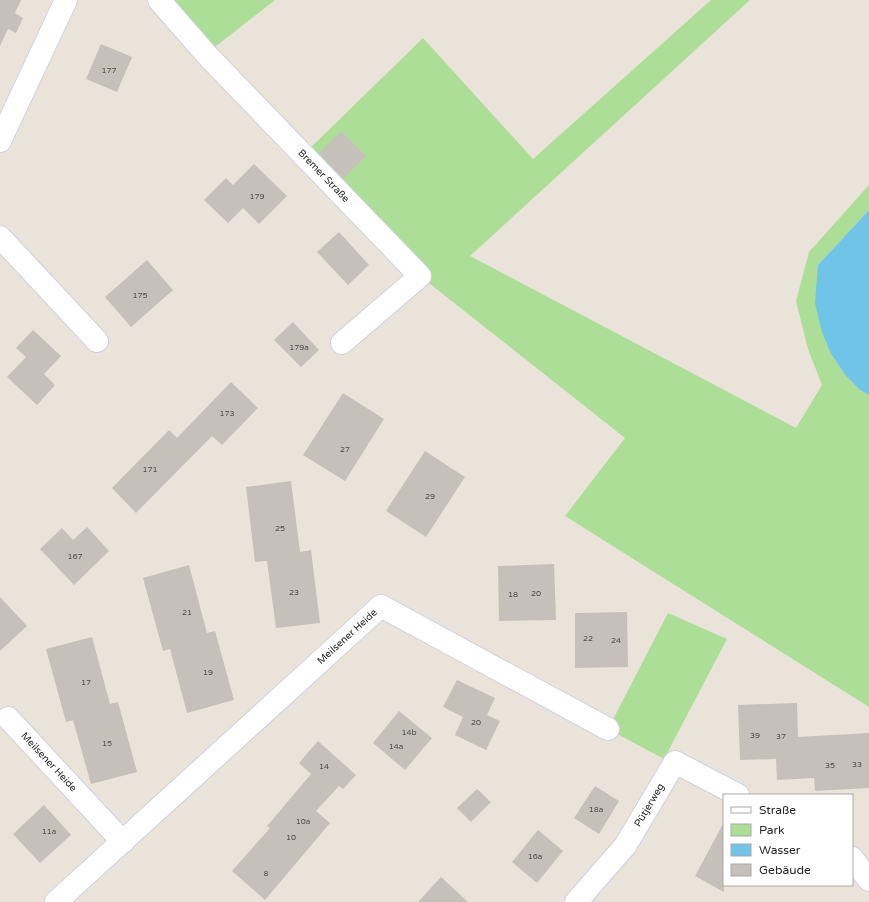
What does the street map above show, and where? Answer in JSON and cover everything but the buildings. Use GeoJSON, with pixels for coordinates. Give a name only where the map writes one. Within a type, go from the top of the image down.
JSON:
{"type":"FeatureCollection","features":[{"type":"Feature","properties":{"kind":"street"},"geometry":{"type":"LineString","coordinates":[[0,142],[66,0]]}},
{"type":"Feature","properties":{"kind":"street","name":"Bremer Straße"},"geometry":{"type":"LineString","coordinates":[[159,0],[212,59],[420,276],[342,343]]}},
{"type":"Feature","properties":{"kind":"street"},"geometry":{"type":"LineString","coordinates":[[0,237],[97,340]]}},
{"type":"Feature","properties":{"kind":"street","name":"Meilsener Heide"},"geometry":{"type":"LineString","coordinates":[[56,902],[381,606],[608,729]]}},
{"type":"Feature","properties":{"kind":"street","name":"Meilsener Heide"},"geometry":{"type":"LineString","coordinates":[[8,718],[122,842]]}},
{"type":"Feature","properties":{"kind":"street","name":"Pütjerweg"},"geometry":{"type":"LineString","coordinates":[[576,902],[625,846],[675,762],[736,794]]}},
{"type":"Feature","properties":{"kind":"street"},"geometry":{"type":"LineString","coordinates":[[853,859],[869,880]]}},
{"type":"Feature","properties":{"kind":"green space"},"geometry":{"type":"Polygon","coordinates":[[[159,0],[275,0],[206,54],[159,0]]]}},
{"type":"Feature","properties":{"kind":"green space"},"geometry":{"type":"Polygon","coordinates":[[[711,0],[750,0],[470,256],[796,428],[822,385],[808,349],[796,301],[809,252],[869,185],[869,210],[818,265],[831,354],[846,376],[860,390],[869,395],[869,707],[565,516],[625,438],[420,276],[303,155],[423,38],[533,159],[711,0]]]}},
{"type":"Feature","properties":{"kind":"green space"},"geometry":{"type":"Polygon","coordinates":[[[668,613],[727,639],[664,759],[608,729],[668,613]]]}},
{"type":"Feature","properties":{"kind":"water"},"geometry":{"type":"Polygon","coordinates":[[[869,210],[869,395],[860,390],[846,376],[831,354],[822,332],[815,303],[818,265],[869,210]]]}}]}
